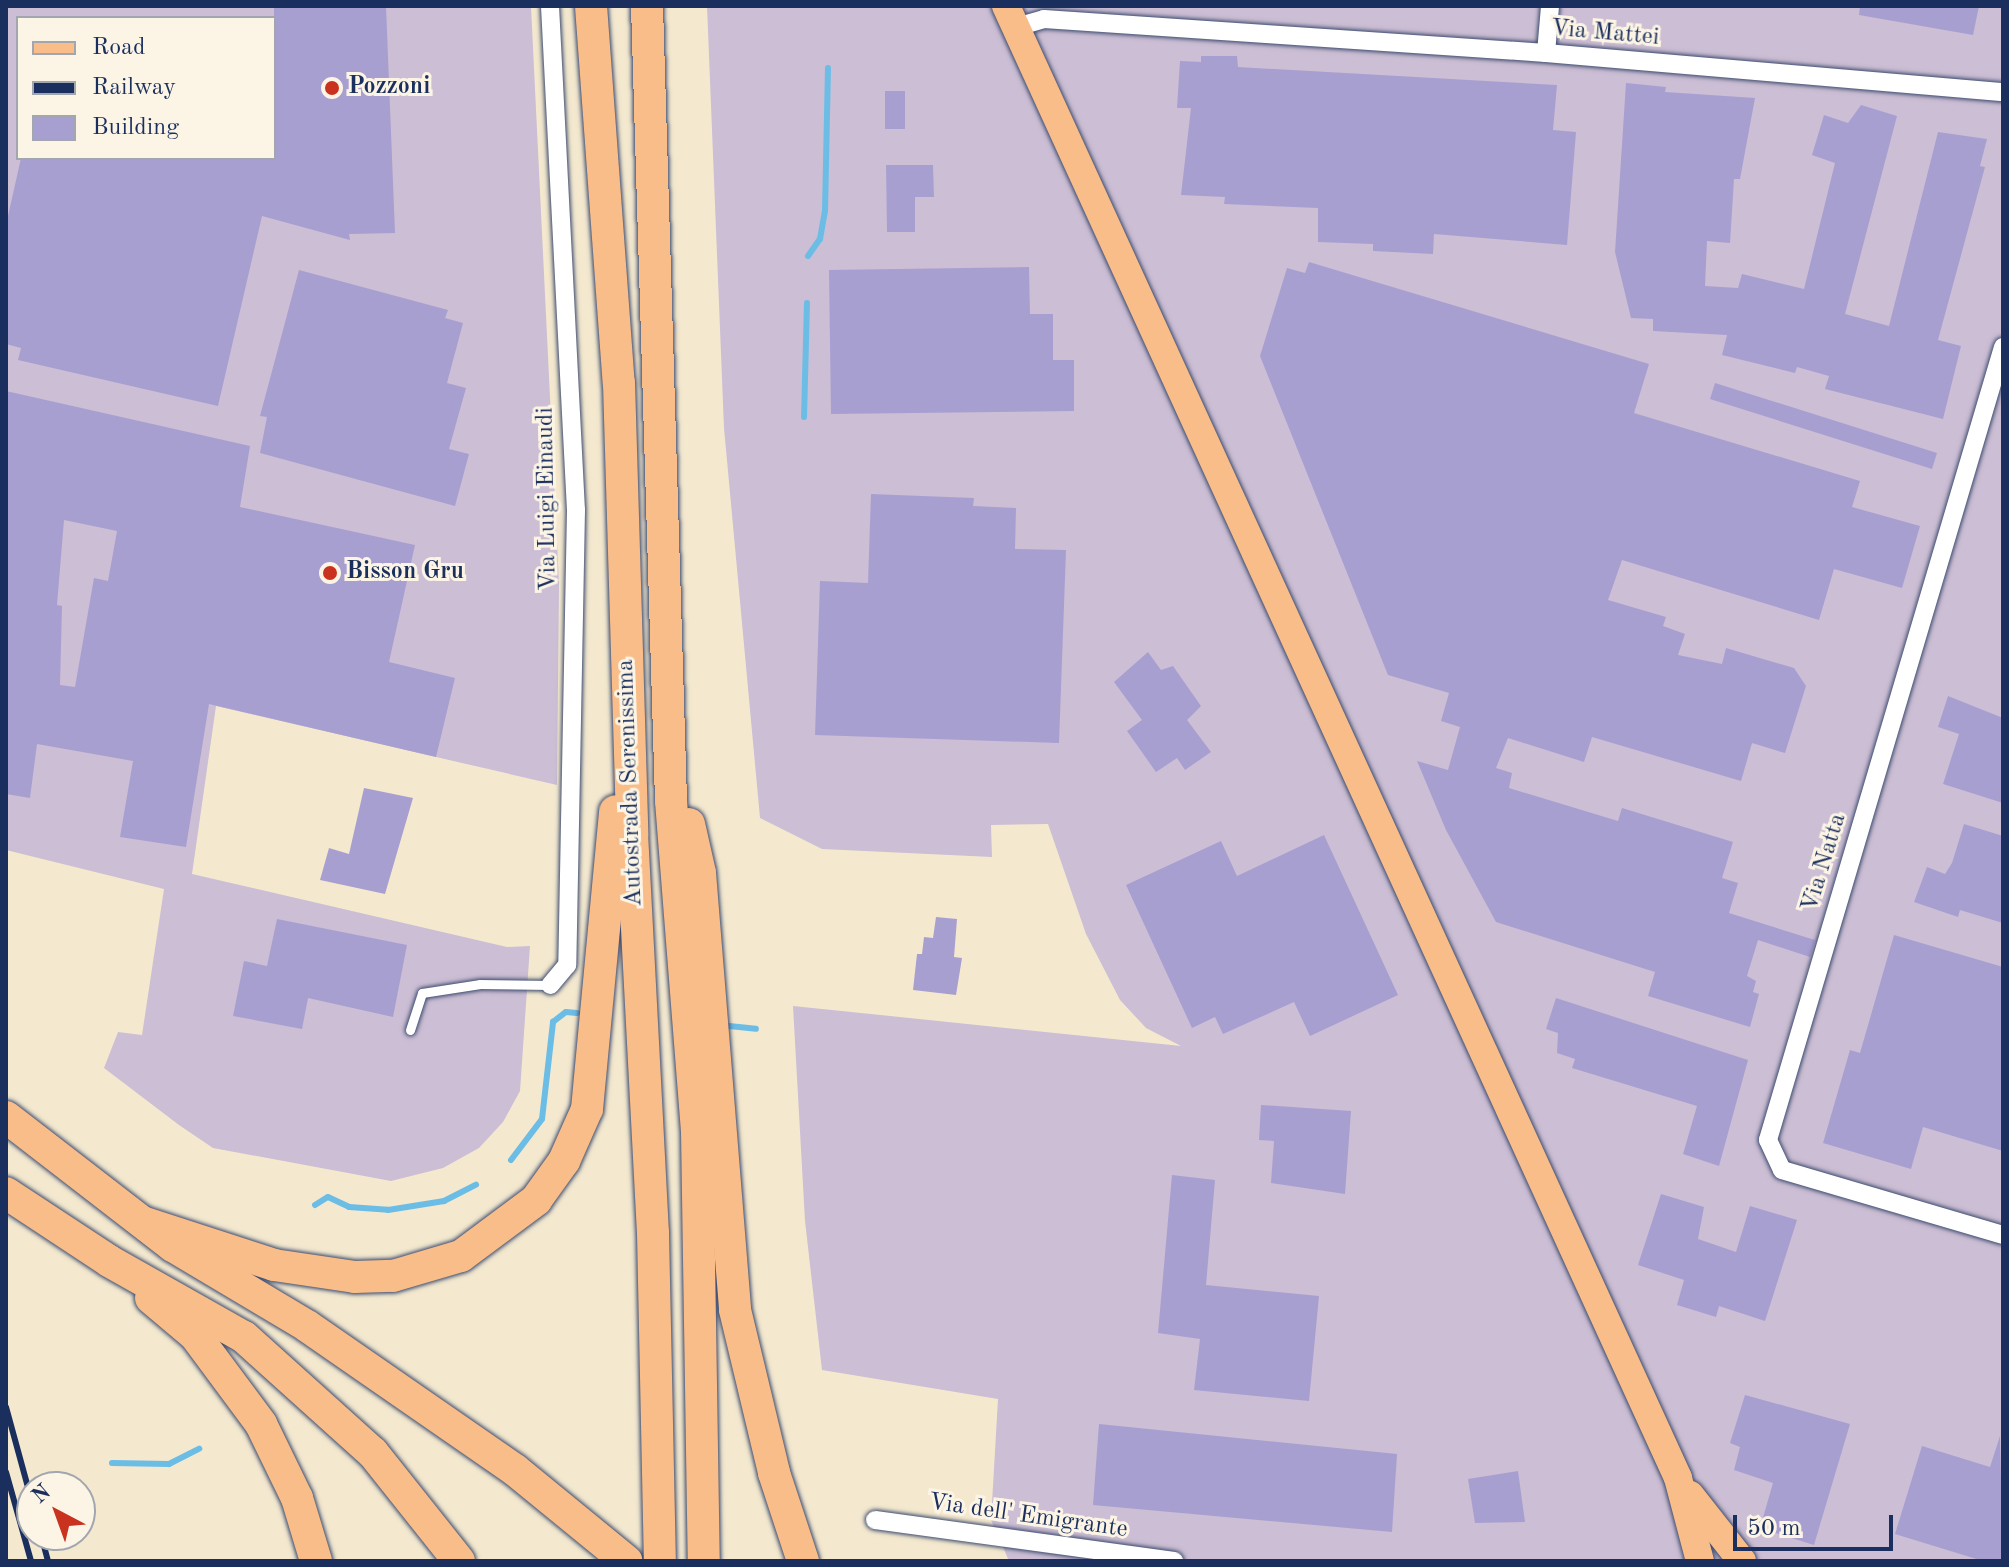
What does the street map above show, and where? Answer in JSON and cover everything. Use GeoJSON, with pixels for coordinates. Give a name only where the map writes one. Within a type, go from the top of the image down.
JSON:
{"type":"FeatureCollection","features":[{"type":"Feature","properties":{"kind":"highway","name":"Autostrada Serenissima"},"geometry":{"type":"LineString","coordinates":[[591,6],[619,383],[629,713],[653,1233],[660,1561]]}},
{"type":"Feature","properties":{"kind":"highway","name":"Autostrada Serenissima"},"geometry":{"type":"LineString","coordinates":[[647,6],[670,739],[697,1131],[696,1300],[706,1456],[704,1561]]}},
{"type":"Feature","properties":{"kind":"highway"},"geometry":{"type":"LineString","coordinates":[[145,1223],[274,1265],[355,1277],[393,1276],[461,1256],[536,1200],[564,1161],[587,1109],[629,713]]}},
{"type":"Feature","properties":{"kind":"highway"},"geometry":{"type":"LineString","coordinates":[[670,739],[700,873],[735,1310],[774,1473],[803,1561]]}},
{"type":"Feature","properties":{"kind":"highway"},"geometry":{"type":"LineString","coordinates":[[6,1117],[145,1223],[307,1326],[515,1470],[626,1561]]}},
{"type":"Feature","properties":{"kind":"highway"},"geometry":{"type":"LineString","coordinates":[[15,1199],[109,1261],[214,1317],[293,1377],[373,1453],[459,1561]]}},
{"type":"Feature","properties":{"kind":"highway"},"geometry":{"type":"LineString","coordinates":[[109,1261],[195,1335],[240,1391],[287,1473],[316,1561]]}},
{"type":"Feature","properties":{"kind":"main road"},"geometry":{"type":"LineString","coordinates":[[1009,17],[1678,1478],[1700,1561]]}},
{"type":"Feature","properties":{"kind":"main road"},"geometry":{"type":"LineString","coordinates":[[1678,1478],[1742,1561]]}},
{"type":"Feature","properties":{"kind":"street","name":"Via Luigi Einaudi"},"geometry":{"type":"LineString","coordinates":[[550,6],[576,510],[567,965],[550,985]]}},
{"type":"Feature","properties":{"kind":"street"},"geometry":{"type":"LineString","coordinates":[[1546,53],[1550,6]]}},
{"type":"Feature","properties":{"kind":"street","name":"Via Mattei"},"geometry":{"type":"LineString","coordinates":[[1009,17],[1546,53],[2003,92]]}},
{"type":"Feature","properties":{"kind":"street","name":"Via Natta"},"geometry":{"type":"LineString","coordinates":[[2003,347],[1768,1140],[1782,1170],[2003,1235]]}},
{"type":"Feature","properties":{"kind":"street","name":"Via dell' Emigrante"},"geometry":{"type":"LineString","coordinates":[[875,1520],[1174,1561]]}},
{"type":"Feature","properties":{"kind":"lane"},"geometry":{"type":"LineString","coordinates":[[410,1030],[422,993],[480,984],[550,985]]}},
{"type":"Feature","properties":{"kind":"shaded area"},"geometry":{"type":"Polygon","coordinates":[[[6,6],[531,6],[559,583],[557,785],[216,706],[192,874],[507,947],[530,946],[520,1091],[503,1122],[479,1148],[443,1168],[391,1181],[213,1148],[179,1125],[104,1068],[118,1032],[142,1035],[164,889],[6,850],[6,6]]]}},
{"type":"Feature","properties":{"kind":"shaded area"},"geometry":{"type":"Polygon","coordinates":[[[707,6],[2003,6],[2003,1561],[1009,1561],[991,1520],[998,1399],[822,1370],[805,1221],[793,1006],[1181,1046],[1146,1028],[1120,1000],[1086,934],[1048,824],[991,825],[992,857],[822,849],[760,818],[724,428],[707,6]]]}},
{"type":"Feature","properties":{"kind":"building"},"geometry":{"type":"Polygon","coordinates":[[[274,6],[386,6],[395,233],[349,234],[350,240],[262,216],[218,406],[18,360],[21,348],[6,344],[6,225],[21,160],[276,160],[274,6]]]}},
{"type":"Feature","properties":{"kind":"building"},"geometry":{"type":"Polygon","coordinates":[[[1860,6],[1979,6],[1973,35],[1859,15],[1860,6]]]}},
{"type":"Feature","properties":{"kind":"building"},"geometry":{"type":"Polygon","coordinates":[[[1201,56],[1237,56],[1238,67],[1557,85],[1553,130],[1576,132],[1567,245],[1434,234],[1433,254],[1373,251],[1373,244],[1318,242],[1318,208],[1224,204],[1225,197],[1181,195],[1191,108],[1177,108],[1180,61],[1201,62],[1201,56]]]}},
{"type":"Feature","properties":{"kind":"building"},"geometry":{"type":"Polygon","coordinates":[[[1626,83],[1666,87],[1665,92],[1755,98],[1740,179],[1734,179],[1730,243],[1707,241],[1705,286],[1738,288],[1742,274],[1804,289],[1835,163],[1812,155],[1824,115],[1848,123],[1861,105],[1897,116],[1845,314],[1889,326],[1938,132],[1987,139],[1980,166],[1985,167],[1938,340],[1961,346],[1943,419],[1825,389],[1829,376],[1797,367],[1795,373],[1722,355],[1727,335],[1653,331],[1653,319],[1631,318],[1615,252],[1626,83]]]}},
{"type":"Feature","properties":{"kind":"building"},"geometry":{"type":"Polygon","coordinates":[[[885,91],[905,91],[905,129],[885,129],[885,91]]]}},
{"type":"Feature","properties":{"kind":"building"},"geometry":{"type":"Polygon","coordinates":[[[886,165],[933,165],[934,197],[915,197],[915,232],[887,232],[886,165]]]}},
{"type":"Feature","properties":{"kind":"building"},"geometry":{"type":"Polygon","coordinates":[[[1309,262],[1649,364],[1634,413],[1860,481],[1852,507],[1920,526],[1902,588],[1834,569],[1819,620],[1622,560],[1608,600],[1666,617],[1663,626],[1685,634],[1678,655],[1722,664],[1726,648],[1794,668],[1806,686],[1785,753],[1752,743],[1741,781],[1592,737],[1584,762],[1508,738],[1496,768],[1512,773],[1509,788],[1618,821],[1622,808],[1733,842],[1722,878],[1738,883],[1729,913],[1815,940],[1810,957],[1758,940],[1747,976],[1756,981],[1753,992],[1759,994],[1750,1027],[1648,996],[1655,972],[1496,922],[1446,830],[1417,761],[1448,770],[1460,727],[1441,721],[1449,693],[1388,675],[1260,356],[1287,268],[1305,273],[1309,262]]]}},
{"type":"Feature","properties":{"kind":"building"},"geometry":{"type":"Polygon","coordinates":[[[1029,267],[1030,314],[1053,314],[1053,360],[1074,360],[1074,411],[831,414],[829,270],[1029,267]]]}},
{"type":"Feature","properties":{"kind":"building"},"geometry":{"type":"Polygon","coordinates":[[[299,270],[448,310],[445,318],[463,323],[447,383],[466,388],[449,449],[469,454],[455,506],[260,453],[267,417],[260,416],[299,270]]]}},
{"type":"Feature","properties":{"kind":"building"},"geometry":{"type":"Polygon","coordinates":[[[1715,383],[1937,453],[1932,469],[1710,399],[1715,383]]]}},
{"type":"Feature","properties":{"kind":"building"},"geometry":{"type":"Polygon","coordinates":[[[6,391],[250,446],[240,507],[415,545],[389,662],[455,678],[436,757],[209,704],[186,847],[120,837],[133,761],[37,744],[30,798],[6,794],[6,391]],[[64,520],[57,605],[62,606],[60,685],[75,687],[94,578],[108,581],[117,531],[64,520]]]}},
{"type":"Feature","properties":{"kind":"building"},"geometry":{"type":"Polygon","coordinates":[[[871,494],[974,498],[973,506],[1016,508],[1015,549],[1066,550],[1059,743],[815,735],[820,581],[868,583],[871,494]]]}},
{"type":"Feature","properties":{"kind":"building"},"geometry":{"type":"Polygon","coordinates":[[[1148,652],[1161,670],[1173,666],[1201,706],[1187,720],[1211,752],[1185,770],[1177,758],[1156,772],[1127,731],[1142,720],[1114,682],[1148,652]]]}},
{"type":"Feature","properties":{"kind":"building"},"geometry":{"type":"Polygon","coordinates":[[[1948,696],[2003,718],[2003,803],[1943,784],[1959,734],[1938,727],[1948,696]]]}},
{"type":"Feature","properties":{"kind":"building"},"geometry":{"type":"Polygon","coordinates":[[[364,788],[413,798],[385,894],[320,880],[329,848],[349,854],[364,788]]]}},
{"type":"Feature","properties":{"kind":"building"},"geometry":{"type":"Polygon","coordinates":[[[1964,824],[2003,836],[2003,923],[1960,910],[1958,917],[1914,902],[1927,867],[1945,874],[1952,863],[1964,824]]]}},
{"type":"Feature","properties":{"kind":"building"},"geometry":{"type":"Polygon","coordinates":[[[1324,835],[1398,995],[1310,1036],[1294,1002],[1223,1034],[1215,1017],[1192,1028],[1126,885],[1221,841],[1237,876],[1324,835]]]}},
{"type":"Feature","properties":{"kind":"building"},"geometry":{"type":"Polygon","coordinates":[[[936,917],[957,919],[954,957],[962,958],[956,995],[913,990],[917,954],[922,954],[924,937],[933,938],[936,917]]]}},
{"type":"Feature","properties":{"kind":"building"},"geometry":{"type":"Polygon","coordinates":[[[277,919],[407,945],[393,1017],[308,998],[302,1029],[233,1016],[244,961],[267,966],[277,919]]]}},
{"type":"Feature","properties":{"kind":"building"},"geometry":{"type":"Polygon","coordinates":[[[1894,935],[2003,967],[2003,1151],[1923,1127],[1911,1169],[1823,1143],[1850,1050],[1860,1053],[1894,935]]]}},
{"type":"Feature","properties":{"kind":"building"},"geometry":{"type":"Polygon","coordinates":[[[1556,998],[1748,1060],[1719,1166],[1683,1154],[1697,1106],[1572,1068],[1575,1059],[1557,1053],[1558,1033],[1546,1029],[1556,998]]]}},
{"type":"Feature","properties":{"kind":"building"},"geometry":{"type":"Polygon","coordinates":[[[1261,1105],[1351,1111],[1345,1194],[1271,1183],[1274,1141],[1259,1140],[1261,1105]]]}},
{"type":"Feature","properties":{"kind":"building"},"geometry":{"type":"Polygon","coordinates":[[[1172,1175],[1215,1180],[1206,1285],[1319,1296],[1309,1401],[1194,1390],[1200,1339],[1158,1333],[1172,1175]]]}},
{"type":"Feature","properties":{"kind":"building"},"geometry":{"type":"Polygon","coordinates":[[[1661,1194],[1704,1207],[1698,1239],[1736,1252],[1750,1206],[1797,1220],[1765,1321],[1719,1306],[1716,1317],[1677,1305],[1684,1280],[1638,1265],[1661,1194]]]}},
{"type":"Feature","properties":{"kind":"building"},"geometry":{"type":"Polygon","coordinates":[[[1745,1395],[1850,1424],[1814,1545],[1760,1528],[1773,1483],[1734,1470],[1740,1447],[1730,1443],[1745,1395]]]}},
{"type":"Feature","properties":{"kind":"building"},"geometry":{"type":"Polygon","coordinates":[[[1099,1424],[1397,1454],[1392,1532],[1093,1505],[1099,1424]]]}},
{"type":"Feature","properties":{"kind":"building"},"geometry":{"type":"Polygon","coordinates":[[[2000,1436],[2003,1561],[1983,1561],[1895,1534],[1922,1446],[1990,1467],[2000,1436]]]}},
{"type":"Feature","properties":{"kind":"building"},"geometry":{"type":"Polygon","coordinates":[[[1518,1471],[1525,1522],[1475,1523],[1468,1479],[1518,1471]]]}},
{"type":"Feature","properties":{"kind":"waterway"},"geometry":{"type":"LineString","coordinates":[[808,256],[820,239],[825,211],[828,68]]}},
{"type":"Feature","properties":{"kind":"waterway"},"geometry":{"type":"LineString","coordinates":[[804,417],[807,303]]}},
{"type":"Feature","properties":{"kind":"waterway"},"geometry":{"type":"LineString","coordinates":[[511,1160],[542,1119],[553,1022],[566,1012],[577,1013]]}},
{"type":"Feature","properties":{"kind":"waterway"},"geometry":{"type":"LineString","coordinates":[[729,1026],[756,1029]]}},
{"type":"Feature","properties":{"kind":"waterway"},"geometry":{"type":"LineString","coordinates":[[315,1205],[328,1197],[349,1207],[388,1210],[444,1201],[476,1185]]}},
{"type":"Feature","properties":{"kind":"waterway"},"geometry":{"type":"LineString","coordinates":[[112,1463],[169,1464],[199,1449]]}},
{"type":"Feature","properties":{"kind":"railway"},"geometry":{"type":"LineString","coordinates":[[6,1407],[24,1471]]}},
{"type":"Feature","properties":{"kind":"railway"},"geometry":{"type":"LineString","coordinates":[[6,1472],[31,1561]]}},
{"type":"Feature","properties":{"kind":"railway"},"geometry":{"type":"LineString","coordinates":[[45,1551],[48,1561]]}},
{"type":"Feature","properties":{"kind":"place","name":"Pozzoni"},"geometry":{"type":"Point","coordinates":[332,88]}},
{"type":"Feature","properties":{"kind":"place","name":"Bisson Gru"},"geometry":{"type":"Point","coordinates":[330,573]}}]}
